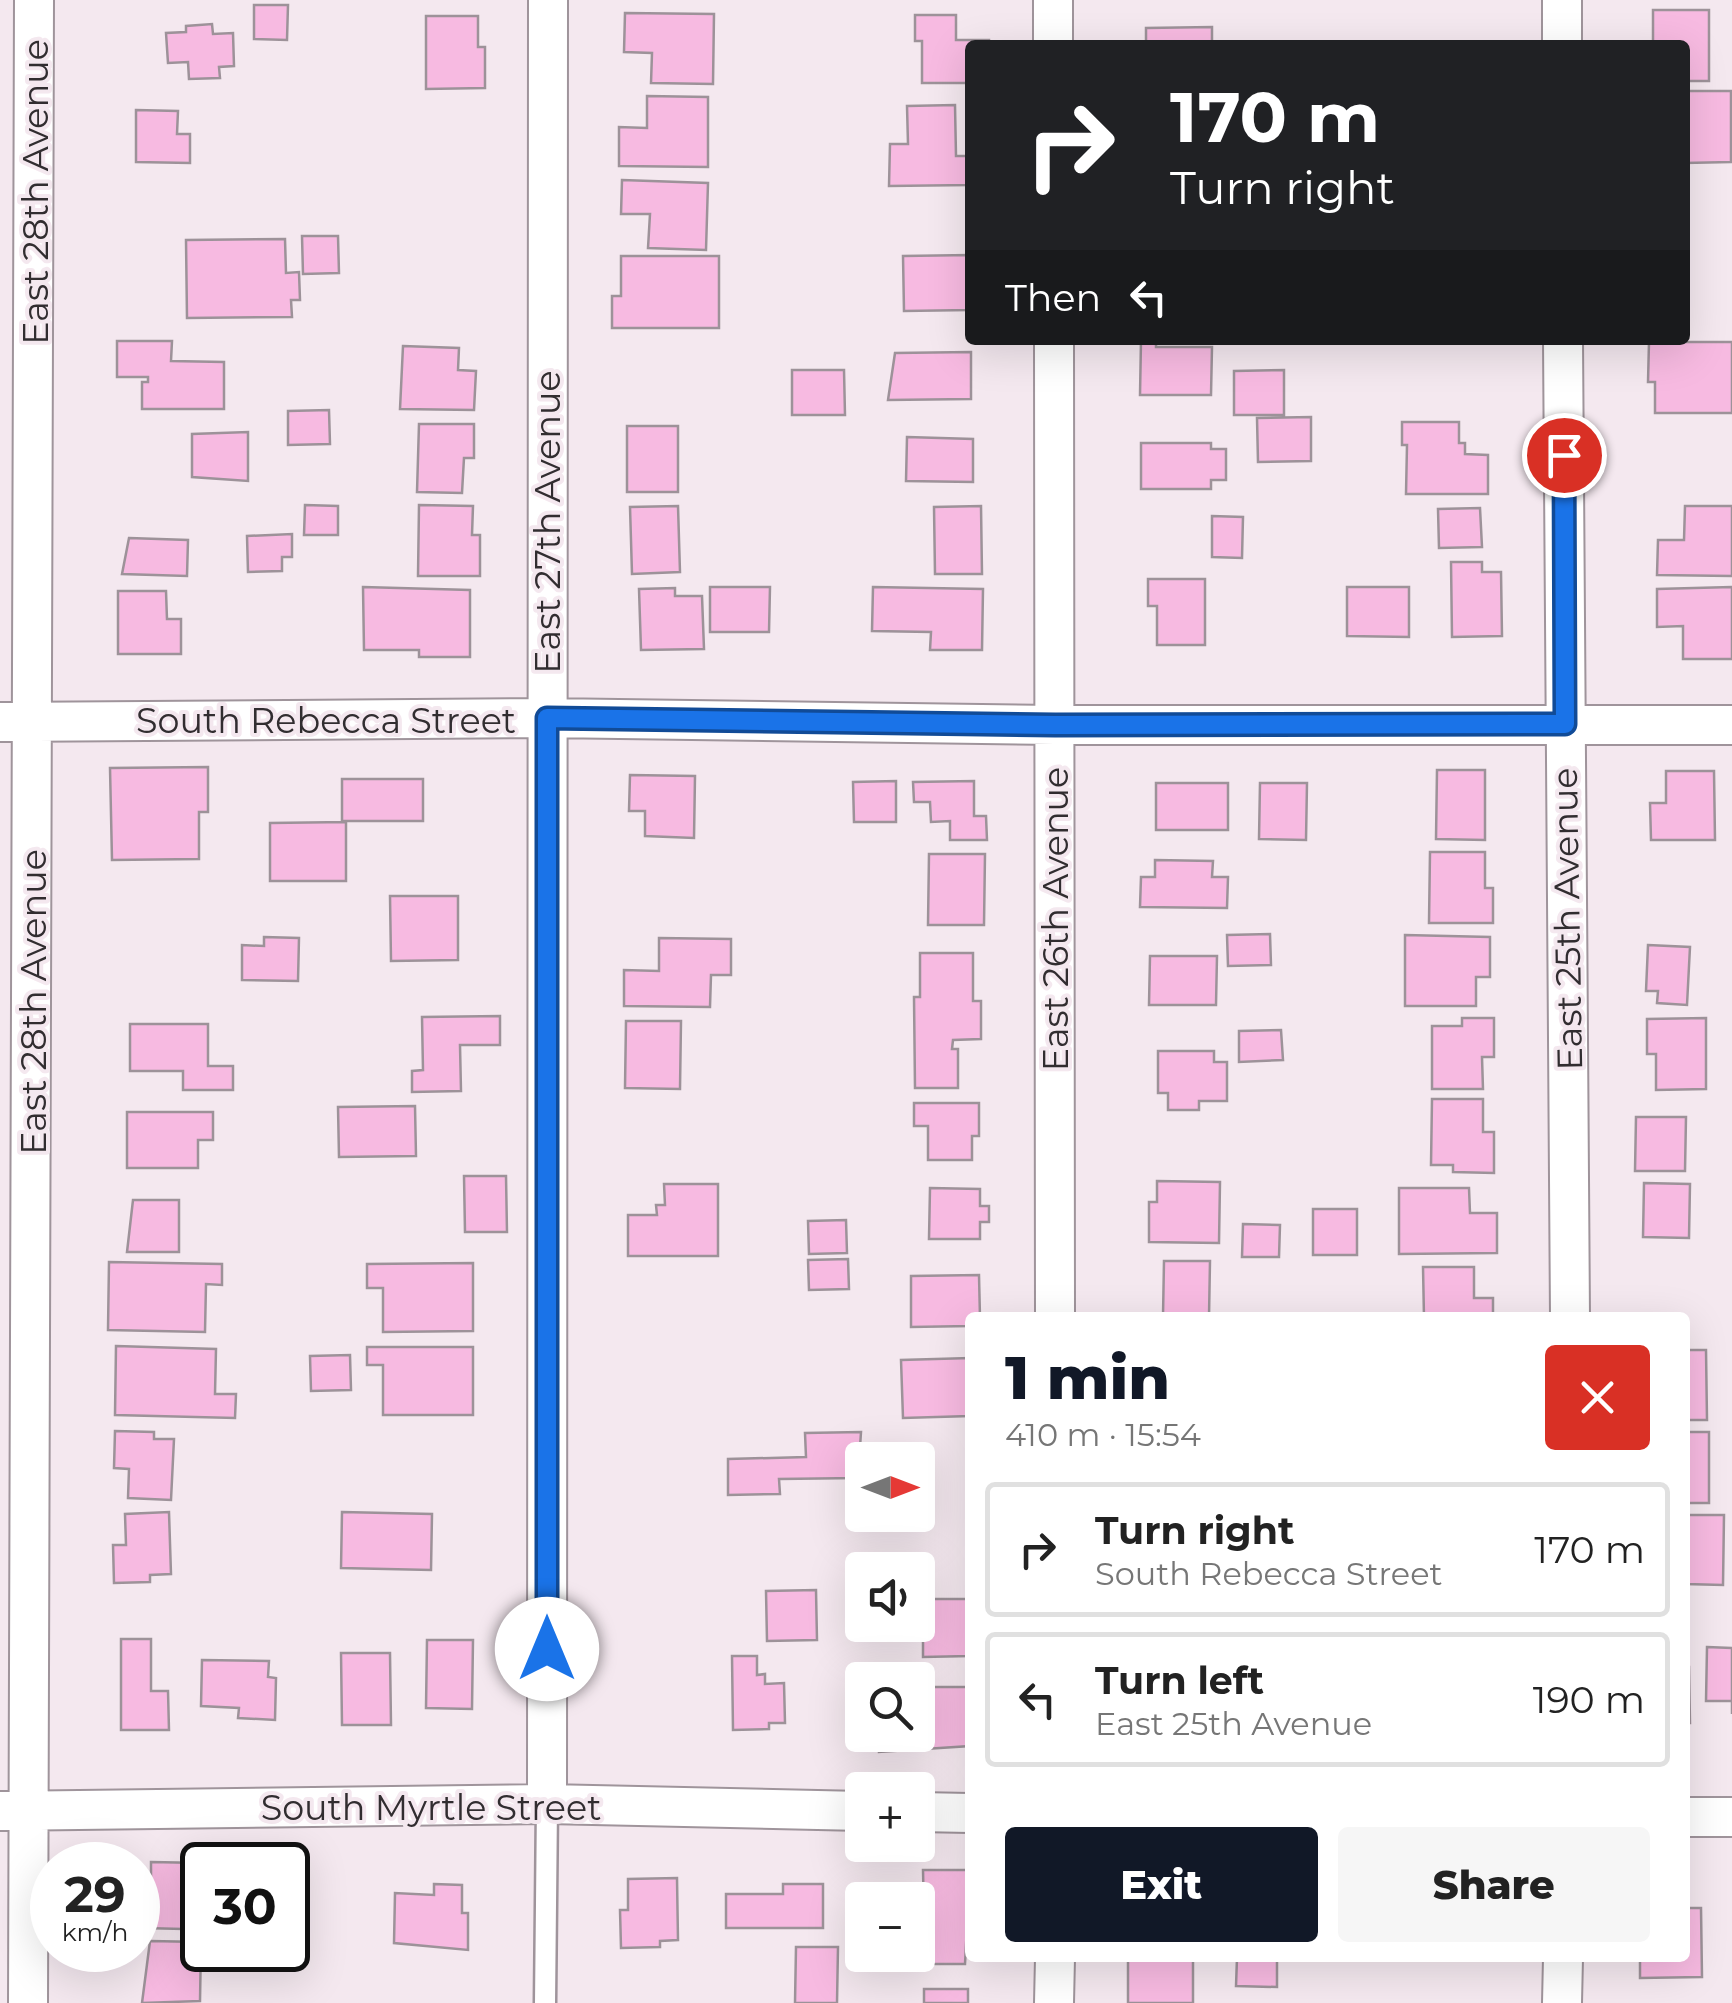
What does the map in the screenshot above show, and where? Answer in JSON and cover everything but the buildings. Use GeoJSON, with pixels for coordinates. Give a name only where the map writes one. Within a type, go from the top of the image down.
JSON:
{"type":"FeatureCollection","features":[{"type":"Feature","properties":{"kind":"street","name":"East 28th Avenue"},"geometry":{"type":"LineString","coordinates":[[28,2003],[14,1811],[18,722],[34,0]]}},
{"type":"Feature","properties":{"kind":"street","name":"East 27th Avenue"},"geometry":{"type":"LineString","coordinates":[[547,1804],[548,0]]}},
{"type":"Feature","properties":{"kind":"street"},"geometry":{"type":"LineString","coordinates":[[1053,0],[1053,40]]}},
{"type":"Feature","properties":{"kind":"street"},"geometry":{"type":"LineString","coordinates":[[1562,0],[1562,40]]}},
{"type":"Feature","properties":{"kind":"street","name":"East 26th Avenue"},"geometry":{"type":"LineString","coordinates":[[1054,345],[1055,1312]]}},
{"type":"Feature","properties":{"kind":"street","name":"East 25th Avenue"},"geometry":{"type":"LineString","coordinates":[[1564,345],[1570,1312]]}},
{"type":"Feature","properties":{"kind":"street","name":"South Rebecca Street"},"geometry":{"type":"LineString","coordinates":[[18,722],[547,718],[1055,725],[1732,725]]}},
{"type":"Feature","properties":{"kind":"street","name":"South Myrtle Street"},"geometry":{"type":"LineString","coordinates":[[14,1811],[547,1804],[845,1810]]}},
{"type":"Feature","properties":{"kind":"street"},"geometry":{"type":"LineString","coordinates":[[935,1812],[965,1813]]}},
{"type":"Feature","properties":{"kind":"street"},"geometry":{"type":"LineString","coordinates":[[1690,1818],[1732,1817]]}},
{"type":"Feature","properties":{"kind":"street"},"geometry":{"type":"LineString","coordinates":[[1054,1962],[1054,2003]]}},
{"type":"Feature","properties":{"kind":"street"},"geometry":{"type":"LineString","coordinates":[[1562,1962],[1562,2003]]}},
{"type":"Feature","properties":{"kind":"lane","name":"East 27th Avenue"},"geometry":{"type":"LineString","coordinates":[[546,2003],[547,1804]]}},
{"type":"Feature","properties":{"kind":"route"},"geometry":{"type":"LineString","coordinates":[[547,1649],[547,718],[1055,725],[1565,724],[1564,455]]}}]}
